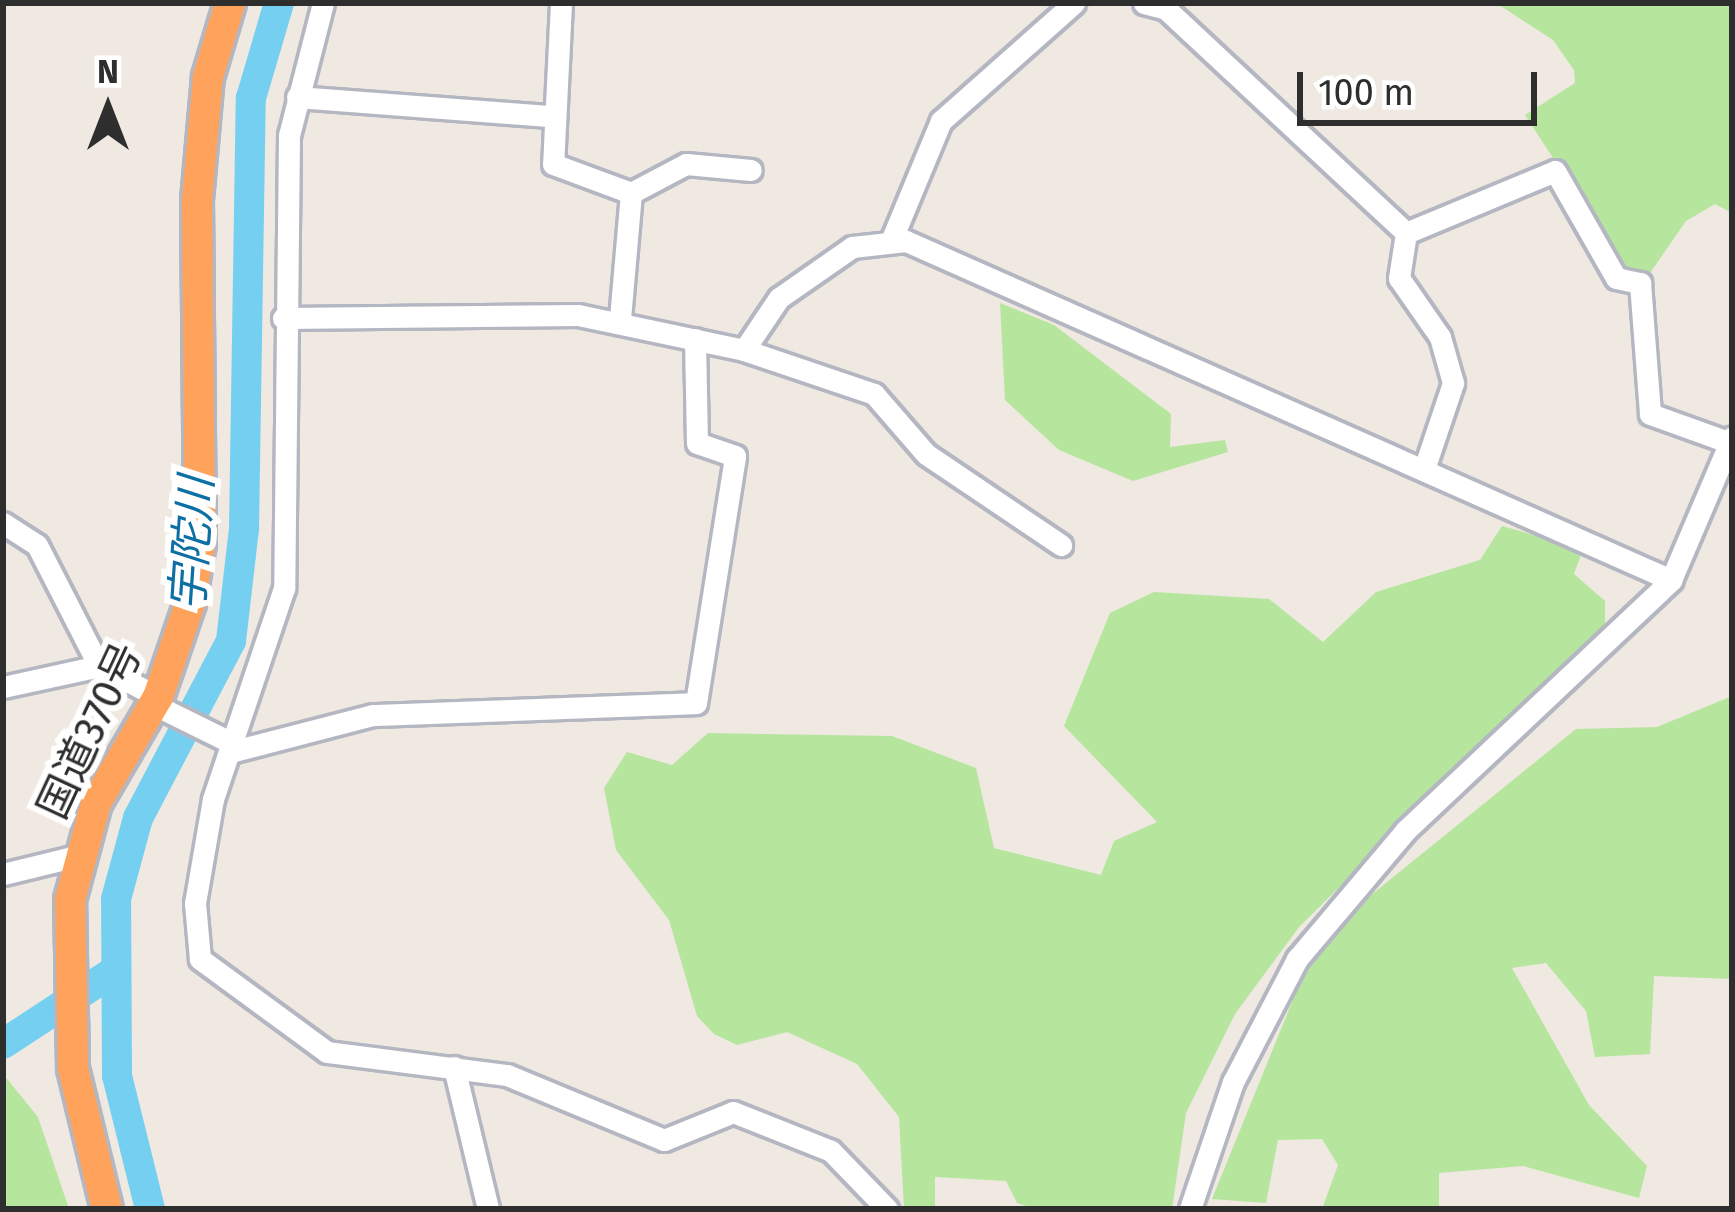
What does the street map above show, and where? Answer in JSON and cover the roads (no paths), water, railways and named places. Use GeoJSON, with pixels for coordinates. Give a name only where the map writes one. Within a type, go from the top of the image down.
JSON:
{"type":"FeatureCollection","features":[{"type":"Feature","properties":{"kind":"highway","name":"国道370号"},"geometry":{"type":"LineString","coordinates":[[107,1209],[73,1068],[77,856],[158,704],[200,544],[197,200],[208,77],[230,3]]}},
{"type":"Feature","properties":{"kind":"street"},"geometry":{"type":"LineString","coordinates":[[323,3],[297,97],[283,318],[284,587],[228,744],[195,903],[200,958],[327,1052],[507,1075],[664,1140],[733,1112],[775,1124],[831,1151],[887,1209]]}},
{"type":"Feature","properties":{"kind":"street"},"geometry":{"type":"LineString","coordinates":[[561,3],[551,116],[553,164],[631,193],[686,164],[751,170]]}},
{"type":"Feature","properties":{"kind":"street"},"geometry":{"type":"LineString","coordinates":[[891,241],[941,121],[1073,3]]}},
{"type":"Feature","properties":{"kind":"street"},"geometry":{"type":"LineString","coordinates":[[1144,3],[1166,9],[1406,233]]}},
{"type":"Feature","properties":{"kind":"street"},"geometry":{"type":"LineString","coordinates":[[297,97],[551,116]]}},
{"type":"Feature","properties":{"kind":"street"},"geometry":{"type":"LineString","coordinates":[[1190,1209],[1261,1019],[1354,884],[1671,580],[1727,480],[1731,440],[1651,414],[1640,283],[1616,278],[1555,171],[1406,233]]}},
{"type":"Feature","properties":{"kind":"street"},"geometry":{"type":"LineString","coordinates":[[620,318],[631,193]]}},
{"type":"Feature","properties":{"kind":"street"},"geometry":{"type":"LineString","coordinates":[[1406,233],[1400,278],[1440,337],[1453,383],[1425,466]]}},
{"type":"Feature","properties":{"kind":"street"},"geometry":{"type":"LineString","coordinates":[[744,350],[778,298],[852,247],[891,241],[941,250],[1671,580]]}},
{"type":"Feature","properties":{"kind":"street"},"geometry":{"type":"LineString","coordinates":[[283,318],[620,318],[744,350],[874,394],[926,454],[1061,544]]}},
{"type":"Feature","properties":{"kind":"street"},"geometry":{"type":"LineString","coordinates":[[3,523],[37,545],[99,666],[228,744],[373,715],[696,703],[735,456],[698,443],[695,339]]}},
{"type":"Feature","properties":{"kind":"street"},"geometry":{"type":"LineString","coordinates":[[3,687],[99,666]]}},
{"type":"Feature","properties":{"kind":"street"},"geometry":{"type":"LineString","coordinates":[[3,874],[77,856]]}},
{"type":"Feature","properties":{"kind":"street"},"geometry":{"type":"LineString","coordinates":[[454,1067],[488,1209]]}},
{"type":"Feature","properties":{"kind":"waterway","name":"宇陀川"},"geometry":{"type":"LineString","coordinates":[[150,1209],[117,1076],[116,899],[138,818],[231,641],[244,529],[251,98],[279,3]]}},
{"type":"Feature","properties":{"kind":"waterway"},"geometry":{"type":"LineString","coordinates":[[3,1044],[110,974]]}}]}
